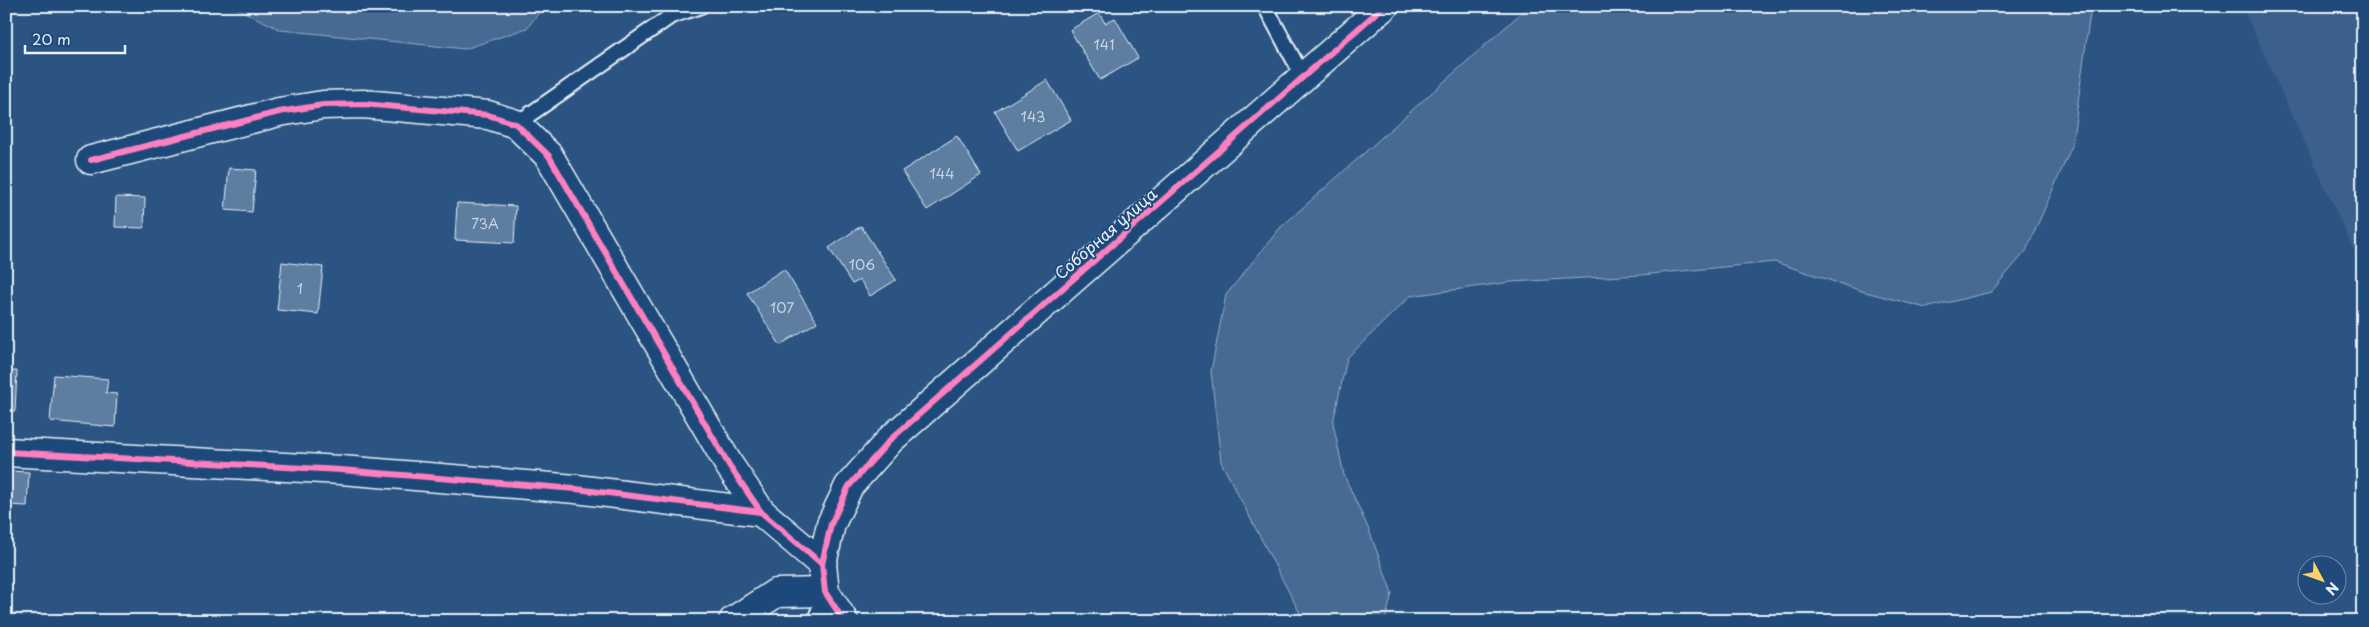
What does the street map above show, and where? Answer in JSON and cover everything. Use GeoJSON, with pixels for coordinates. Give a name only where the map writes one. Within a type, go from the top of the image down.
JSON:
{"type":"FeatureCollection","features":[{"type":"Feature","properties":{"kind":"street","name":"Соборная улица"},"geometry":{"type":"LineString","coordinates":[[824,592],[822,564],[831,524],[849,486],[891,439],[1384,6]]}},
{"type":"Feature","properties":{"kind":"street"},"geometry":{"type":"LineString","coordinates":[[91,160],[279,112],[323,105],[363,104],[488,115],[516,124],[549,156],[724,457],[761,512],[822,564]]}},
{"type":"Feature","properties":{"kind":"street"},"geometry":{"type":"LineString","coordinates":[[6,452],[341,470],[576,489],[761,512]]}},
{"type":"Feature","properties":{"kind":"street"},"geometry":{"type":"LineString","coordinates":[[733,621],[776,593],[824,592],[844,621]]}},
{"type":"Feature","properties":{"kind":"lane"},"geometry":{"type":"LineString","coordinates":[[516,124],[671,16],[701,6]]}},
{"type":"Feature","properties":{"kind":"lane"},"geometry":{"type":"LineString","coordinates":[[1265,6],[1303,77]]}},
{"type":"Feature","properties":{"kind":"lane"},"geometry":{"type":"LineString","coordinates":[[815,621],[824,592]]}},
{"type":"Feature","properties":{"kind":"shaded area"},"geometry":{"type":"Polygon","coordinates":[[[232,6],[544,6],[527,28],[465,49],[281,30],[232,6]]]}},
{"type":"Feature","properties":{"kind":"shaded area"},"geometry":{"type":"Polygon","coordinates":[[[1529,6],[2091,6],[2072,146],[2026,251],[1991,292],[1926,308],[1862,291],[1775,262],[1641,275],[1511,282],[1410,296],[1347,358],[1333,423],[1344,475],[1369,530],[1392,593],[1385,621],[1304,621],[1221,462],[1211,371],[1226,295],[1280,228],[1529,6]]]}},
{"type":"Feature","properties":{"kind":"shaded area"},"geometry":{"type":"Polygon","coordinates":[[[2242,6],[2363,6],[2363,270],[2242,6]]]}},
{"type":"Feature","properties":{"kind":"building"},"geometry":{"type":"Polygon","coordinates":[[[1099,13],[1105,23],[1115,18],[1138,58],[1100,80],[1070,30],[1099,13]]]}},
{"type":"Feature","properties":{"kind":"building"},"geometry":{"type":"Polygon","coordinates":[[[1047,80],[1071,120],[1018,151],[995,112],[1047,80]]]}},
{"type":"Feature","properties":{"kind":"building"},"geometry":{"type":"Polygon","coordinates":[[[957,136],[981,175],[927,210],[902,171],[957,136]]]}},
{"type":"Feature","properties":{"kind":"building"},"geometry":{"type":"Polygon","coordinates":[[[229,168],[256,170],[252,212],[225,210],[229,168]]]}},
{"type":"Feature","properties":{"kind":"building"},"geometry":{"type":"Polygon","coordinates":[[[116,197],[145,198],[144,228],[115,227],[116,197]]]}},
{"type":"Feature","properties":{"kind":"building"},"geometry":{"type":"Polygon","coordinates":[[[457,203],[516,206],[514,243],[455,240],[457,203]]]}},
{"type":"Feature","properties":{"kind":"building"},"geometry":{"type":"Polygon","coordinates":[[[861,226],[896,280],[870,296],[860,280],[852,284],[829,248],[861,226]]]}},
{"type":"Feature","properties":{"kind":"building"},"geometry":{"type":"Polygon","coordinates":[[[282,262],[323,267],[318,314],[277,310],[282,262]]]}},
{"type":"Feature","properties":{"kind":"building"},"geometry":{"type":"Polygon","coordinates":[[[784,269],[817,322],[780,345],[747,293],[784,269]]]}},
{"type":"Feature","properties":{"kind":"building"},"geometry":{"type":"Polygon","coordinates":[[[6,371],[17,371],[15,411],[6,411],[6,371]]]}},
{"type":"Feature","properties":{"kind":"building"},"geometry":{"type":"Polygon","coordinates":[[[54,375],[108,379],[106,393],[117,394],[115,427],[50,421],[54,375]]]}},
{"type":"Feature","properties":{"kind":"building"},"geometry":{"type":"Polygon","coordinates":[[[6,471],[29,472],[27,506],[6,505],[6,471]]]}},
{"type":"Feature","properties":{"kind":"cycle path"},"geometry":{"type":"LineString","coordinates":[[844,621],[825,592],[822,564],[831,524],[849,486],[891,439],[1384,6]]}},
{"type":"Feature","properties":{"kind":"cycle path"},"geometry":{"type":"LineString","coordinates":[[91,160],[279,112],[323,105],[363,104],[488,115],[516,124],[549,156],[729,465],[761,512],[822,564]]}},
{"type":"Feature","properties":{"kind":"cycle path"},"geometry":{"type":"LineString","coordinates":[[6,452],[341,470],[576,489],[761,512]]}}]}
